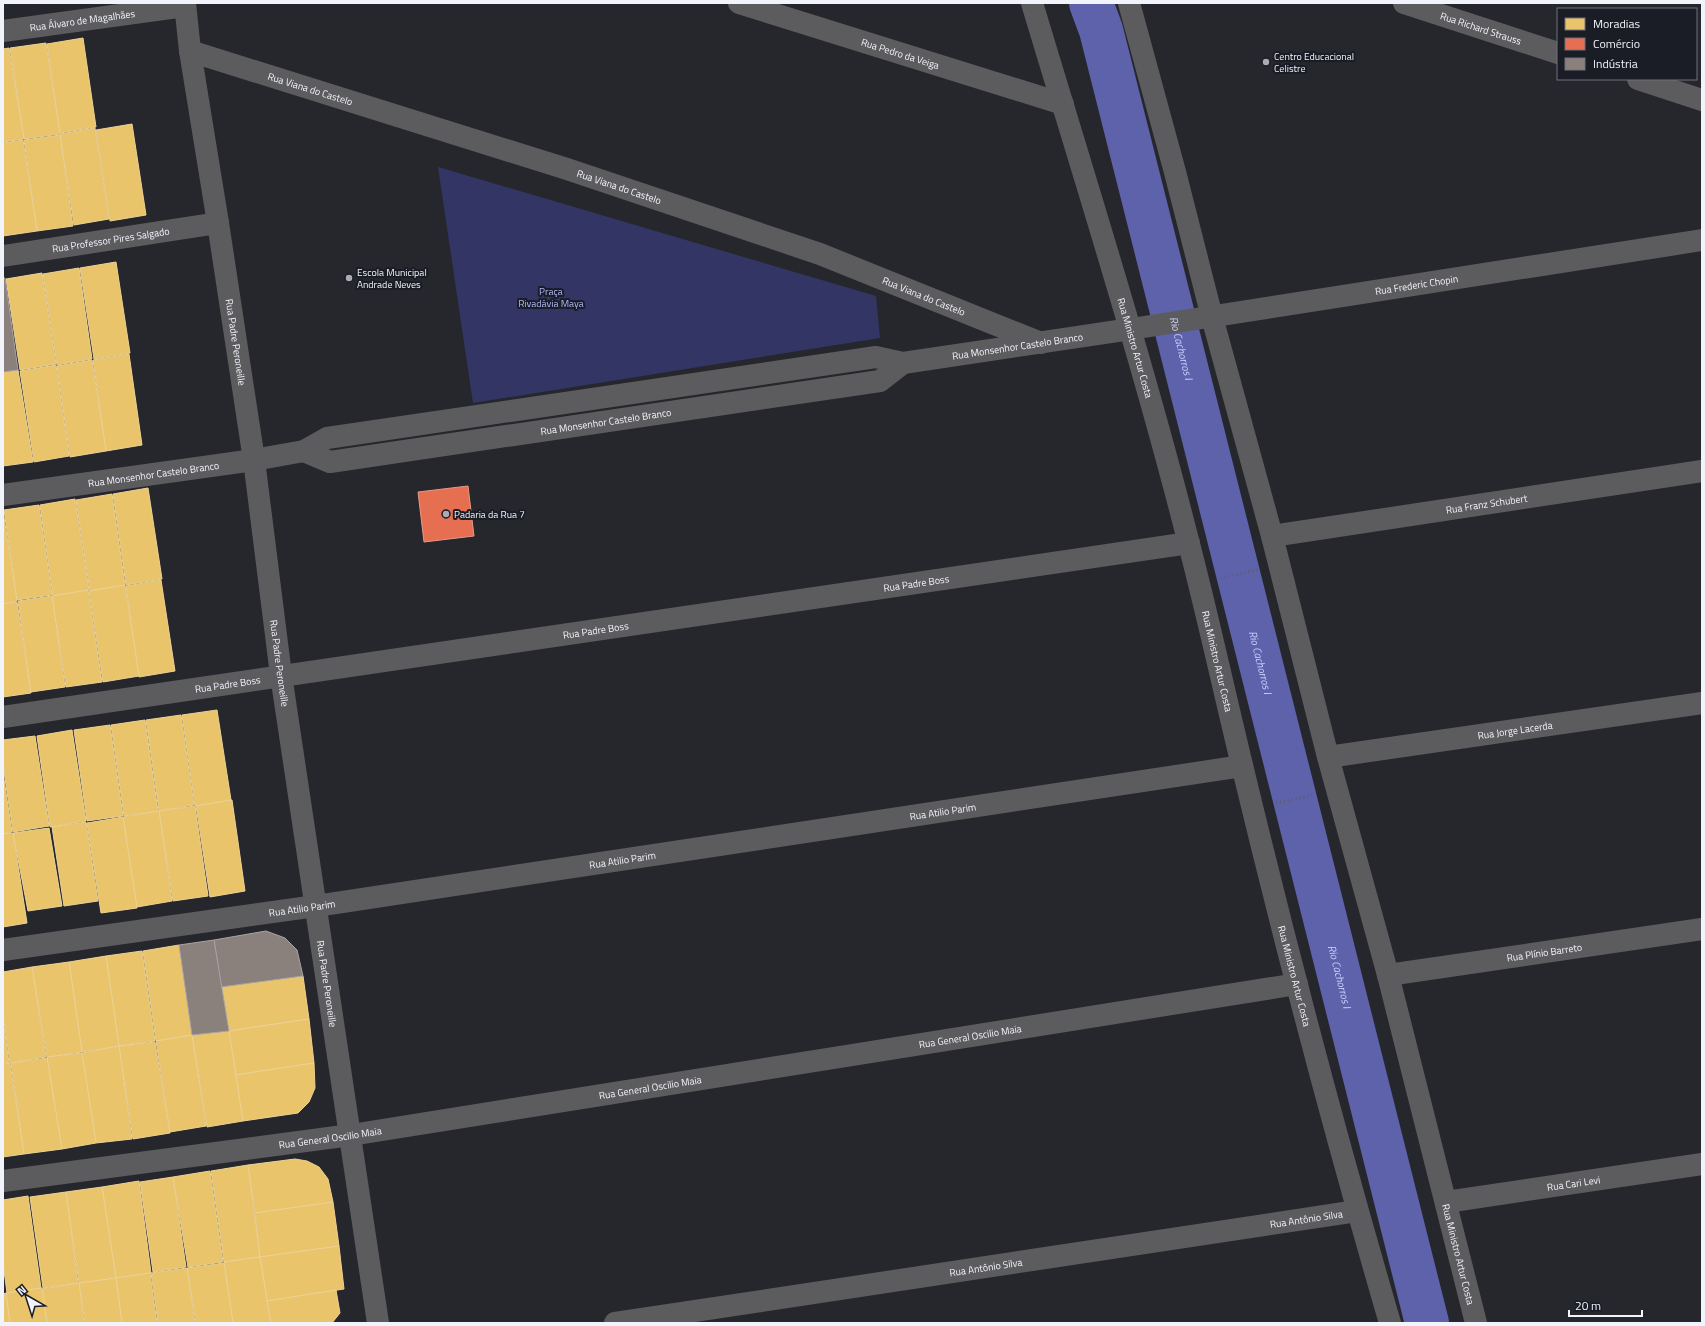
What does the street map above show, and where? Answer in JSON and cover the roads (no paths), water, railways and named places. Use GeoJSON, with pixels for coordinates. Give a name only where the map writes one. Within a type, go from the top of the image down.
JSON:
{"type":"FeatureCollection","features":[{"type":"Feature","properties":{"kind":"street","name":"Rua Pedro da Veiga"},"geometry":{"type":"LineString","coordinates":[[739,3],[1063,104]]}},
{"type":"Feature","properties":{"kind":"street","name":"Rua Ministro Artur Costa"},"geometry":{"type":"LineString","coordinates":[[1032,3],[1063,104],[1142,328],[1189,543],[1242,766],[1297,984],[1357,1211],[1390,1323]]}},
{"type":"Feature","properties":{"kind":"street","name":"Rua Ministro Artur Costa"},"geometry":{"type":"LineString","coordinates":[[1130,3],[1175,172],[1203,318],[1272,536],[1328,757],[1388,975],[1476,1323]]}},
{"type":"Feature","properties":{"kind":"street","name":"Rua Richard Strauss"},"geometry":{"type":"LineString","coordinates":[[1404,3],[1557,53]]}},
{"type":"Feature","properties":{"kind":"street","name":"Rua Álvaro de Magalhães"},"geometry":{"type":"LineString","coordinates":[[3,31],[185,5]]}},
{"type":"Feature","properties":{"kind":"street","name":"Rua Padre Peroneille"},"geometry":{"type":"LineString","coordinates":[[185,5],[190,51],[254,460],[281,675],[378,1323]]}},
{"type":"Feature","properties":{"kind":"street","name":"Rua Viana do Castelo"},"geometry":{"type":"LineString","coordinates":[[190,51],[566,168],[820,254],[1042,343]]}},
{"type":"Feature","properties":{"kind":"street"},"geometry":{"type":"LineString","coordinates":[[1641,80],[1702,100]]}},
{"type":"Feature","properties":{"kind":"street","name":"Rua Professor Pires Salgado"},"geometry":{"type":"LineString","coordinates":[[3,256],[218,223]]}},
{"type":"Feature","properties":{"kind":"street","name":"Rua Frederic Chopin"},"geometry":{"type":"LineString","coordinates":[[1142,328],[1702,240]]}},
{"type":"Feature","properties":{"kind":"street","name":"Rua Monsenhor Castelo Branco"},"geometry":{"type":"LineString","coordinates":[[3,495],[254,460],[304,450],[327,438],[868,358],[876,357],[903,363],[1142,328]]}},
{"type":"Feature","properties":{"kind":"street","name":"Rua Franz Schubert"},"geometry":{"type":"LineString","coordinates":[[1272,536],[1702,471]]}},
{"type":"Feature","properties":{"kind":"street","name":"Rua Padre Boss"},"geometry":{"type":"LineString","coordinates":[[3,717],[281,675],[1189,543]]}},
{"type":"Feature","properties":{"kind":"street","name":"Rua Jorge Lacerda"},"geometry":{"type":"LineString","coordinates":[[1328,757],[1702,703]]}},
{"type":"Feature","properties":{"kind":"street","name":"Rua Atilio Parim"},"geometry":{"type":"LineString","coordinates":[[3,950],[316,906],[1242,766]]}},
{"type":"Feature","properties":{"kind":"street","name":"Rua Plínio Barreto"},"geometry":{"type":"LineString","coordinates":[[1388,975],[1702,929]]}},
{"type":"Feature","properties":{"kind":"street","name":"Rua General Oscilio Maia"},"geometry":{"type":"LineString","coordinates":[[3,1180],[351,1135],[1297,984]]}},
{"type":"Feature","properties":{"kind":"street","name":"Rua Cari Levi"},"geometry":{"type":"LineString","coordinates":[[1446,1202],[1702,1164]]}},
{"type":"Feature","properties":{"kind":"street","name":"Rua Antônio Silva"},"geometry":{"type":"LineString","coordinates":[[615,1323],[1357,1211]]}},
{"type":"Feature","properties":{"kind":"waterway","name":"Rio Cachorros I"},"geometry":{"type":"LineString","coordinates":[[1091,3],[1101,30],[1427,1323]]}},
{"type":"Feature","properties":{"kind":"place","name":"Centro Educacional Celistre"},"geometry":{"type":"Point","coordinates":[1266,62]}},
{"type":"Feature","properties":{"kind":"place","name":"Escola Municipal Andrade Neves"},"geometry":{"type":"Point","coordinates":[349,278]}},
{"type":"Feature","properties":{"kind":"place","name":"Padaria da Rua 7"},"geometry":{"type":"Point","coordinates":[446,514]}},
{"type":"Feature","properties":{"kind":"park label","name":"Praça Rivadávia Maya"},"geometry":{"type":"Point","coordinates":[551,296]}}]}
